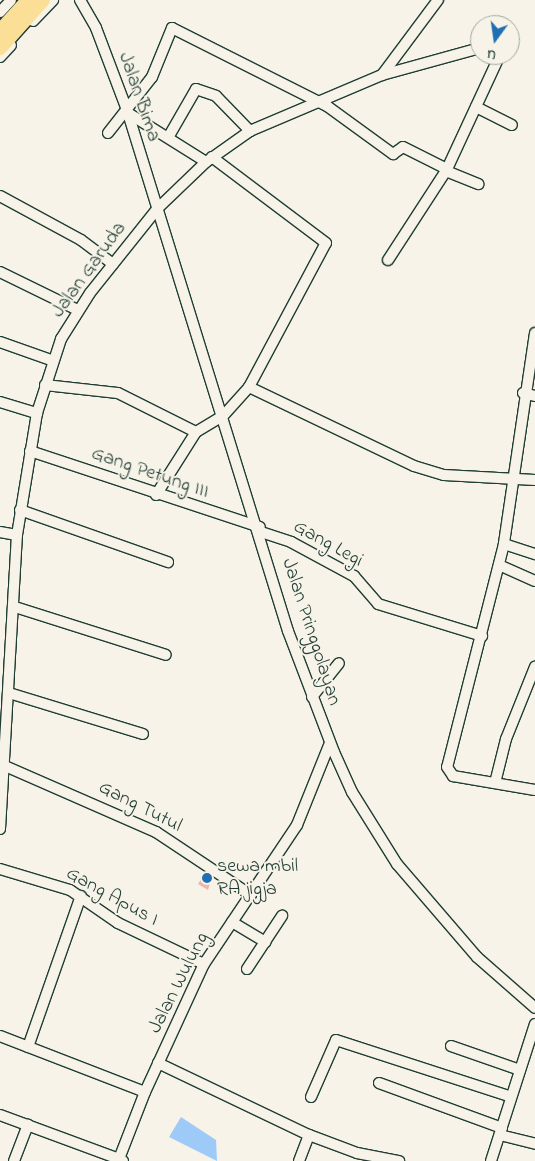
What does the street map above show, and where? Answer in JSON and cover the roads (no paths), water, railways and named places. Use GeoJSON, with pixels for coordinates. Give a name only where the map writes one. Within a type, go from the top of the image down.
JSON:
{"type":"FeatureCollection","features":[{"type":"Feature","properties":{"kind":"highway"},"geometry":{"type":"LineString","coordinates":[[0,31],[28,0]]}},
{"type":"Feature","properties":{"kind":"highway"},"geometry":{"type":"LineString","coordinates":[[0,48],[43,0]]}},
{"type":"Feature","properties":{"kind":"street"},"geometry":{"type":"LineString","coordinates":[[0,12],[11,0]]}},
{"type":"Feature","properties":{"kind":"street"},"geometry":{"type":"LineString","coordinates":[[0,57],[53,0]]}},
{"type":"Feature","properties":{"kind":"street","name":"Jalan Bima"},"geometry":{"type":"LineString","coordinates":[[80,0],[96,28],[127,112],[157,209]]}},
{"type":"Feature","properties":{"kind":"street"},"geometry":{"type":"LineString","coordinates":[[382,75],[438,0]]}},
{"type":"Feature","properties":{"kind":"street"},"geometry":{"type":"LineString","coordinates":[[108,134],[127,112],[156,70],[172,28],[270,75],[314,101],[393,154],[403,147],[446,170],[479,184]]}},
{"type":"Feature","properties":{"kind":"street","name":"Jalan Garuda"},"geometry":{"type":"LineString","coordinates":[[0,829],[20,510],[38,413],[52,360],[78,310],[157,209],[209,160],[250,131],[314,101],[382,75],[470,51]]}},
{"type":"Feature","properties":{"kind":"street"},"geometry":{"type":"LineString","coordinates":[[388,260],[446,170],[495,65]]}},
{"type":"Feature","properties":{"kind":"street"},"geometry":{"type":"LineString","coordinates":[[169,136],[196,89],[216,96],[250,131]]}},
{"type":"Feature","properties":{"kind":"street"},"geometry":{"type":"LineString","coordinates":[[476,107],[512,125]]}},
{"type":"Feature","properties":{"kind":"street"},"geometry":{"type":"LineString","coordinates":[[127,112],[209,160],[326,242],[249,387],[223,416],[196,432],[156,495]]}},
{"type":"Feature","properties":{"kind":"street"},"geometry":{"type":"LineString","coordinates":[[0,196],[81,240],[113,264]]}},
{"type":"Feature","properties":{"kind":"street","name":"Jalan Pringgolayan"},"geometry":{"type":"LineString","coordinates":[[157,209],[260,530],[284,619],[330,743],[352,792],[397,864],[477,957],[535,1008]]}},
{"type":"Feature","properties":{"kind":"street"},"geometry":{"type":"LineString","coordinates":[[0,272],[78,310]]}},
{"type":"Feature","properties":{"kind":"street"},"geometry":{"type":"LineString","coordinates":[[535,333],[523,393],[517,479],[504,544],[447,771],[495,783],[535,790]]}},
{"type":"Feature","properties":{"kind":"street"},"geometry":{"type":"LineString","coordinates":[[0,342],[52,360]]}},
{"type":"Feature","properties":{"kind":"street"},"geometry":{"type":"LineString","coordinates":[[45,385],[118,393],[196,432]]}},
{"type":"Feature","properties":{"kind":"street"},"geometry":{"type":"LineString","coordinates":[[249,387],[414,466],[444,475],[535,480]]}},
{"type":"Feature","properties":{"kind":"street"},"geometry":{"type":"LineString","coordinates":[[523,393],[535,396]]}},
{"type":"Feature","properties":{"kind":"street"},"geometry":{"type":"LineString","coordinates":[[0,402],[38,413]]}},
{"type":"Feature","properties":{"kind":"street","name":"Gang Petung III"},"geometry":{"type":"LineString","coordinates":[[30,451],[260,530]]}},
{"type":"Feature","properties":{"kind":"street"},"geometry":{"type":"LineString","coordinates":[[20,510],[168,562]]}},
{"type":"Feature","properties":{"kind":"street","name":"Gang Legi"},"geometry":{"type":"LineString","coordinates":[[260,530],[291,542],[354,576],[378,604],[482,636]]}},
{"type":"Feature","properties":{"kind":"street"},"geometry":{"type":"LineString","coordinates":[[0,532],[17,535]]}},
{"type":"Feature","properties":{"kind":"street"},"geometry":{"type":"LineString","coordinates":[[504,544],[535,554]]}},
{"type":"Feature","properties":{"kind":"street"},"geometry":{"type":"LineString","coordinates":[[499,565],[535,581]]}},
{"type":"Feature","properties":{"kind":"street"},"geometry":{"type":"LineString","coordinates":[[15,607],[166,655]]}},
{"type":"Feature","properties":{"kind":"street"},"geometry":{"type":"LineString","coordinates":[[312,697],[339,663]]}},
{"type":"Feature","properties":{"kind":"street"},"geometry":{"type":"LineString","coordinates":[[495,783],[506,740],[532,686],[535,667]]}},
{"type":"Feature","properties":{"kind":"street"},"geometry":{"type":"LineString","coordinates":[[9,693],[143,734]]}},
{"type":"Feature","properties":{"kind":"street","name":"Jalan Wulung"},"geometry":{"type":"LineString","coordinates":[[121,1160],[145,1092],[204,964],[297,824],[330,743]]}},
{"type":"Feature","properties":{"kind":"street","name":"Gang Tutul"},"geometry":{"type":"LineString","coordinates":[[3,770],[156,832],[251,895]]}},
{"type":"Feature","properties":{"kind":"street","name":"Gang Apus I"},"geometry":{"type":"LineString","coordinates":[[0,869],[80,896],[118,923],[204,964]]}},
{"type":"Feature","properties":{"kind":"street"},"geometry":{"type":"LineString","coordinates":[[28,1047],[80,896]]}},
{"type":"Feature","properties":{"kind":"street"},"geometry":{"type":"LineString","coordinates":[[247,969],[282,916]]}},
{"type":"Feature","properties":{"kind":"street"},"geometry":{"type":"LineString","coordinates":[[232,922],[265,942]]}},
{"type":"Feature","properties":{"kind":"street"},"geometry":{"type":"LineString","coordinates":[[491,1161],[535,1024]]}},
{"type":"Feature","properties":{"kind":"street"},"geometry":{"type":"LineString","coordinates":[[0,1036],[145,1092]]}},
{"type":"Feature","properties":{"kind":"street"},"geometry":{"type":"LineString","coordinates":[[310,1097],[336,1040],[511,1098]]}},
{"type":"Feature","properties":{"kind":"street"},"geometry":{"type":"LineString","coordinates":[[451,1046],[520,1070]]}},
{"type":"Feature","properties":{"kind":"street"},"geometry":{"type":"LineString","coordinates":[[158,1063],[309,1135],[357,1154],[399,1161]]}},
{"type":"Feature","properties":{"kind":"street"},"geometry":{"type":"LineString","coordinates":[[379,1083],[535,1144]]}},
{"type":"Feature","properties":{"kind":"street"},"geometry":{"type":"LineString","coordinates":[[0,1115],[121,1160]]}},
{"type":"Feature","properties":{"kind":"street"},"geometry":{"type":"LineString","coordinates":[[14,1161],[28,1125]]}},
{"type":"Feature","properties":{"kind":"street"},"geometry":{"type":"LineString","coordinates":[[299,1161],[309,1135]]}},
{"type":"Feature","properties":{"kind":"water"},"geometry":{"type":"Polygon","coordinates":[[[181,1117],[216,1140],[217,1161],[169,1137],[181,1117]]]}},
{"type":"Feature","properties":{"kind":"place","name":"sewa mbil RA jigja"},"geometry":{"type":"Point","coordinates":[207,878]}}]}
